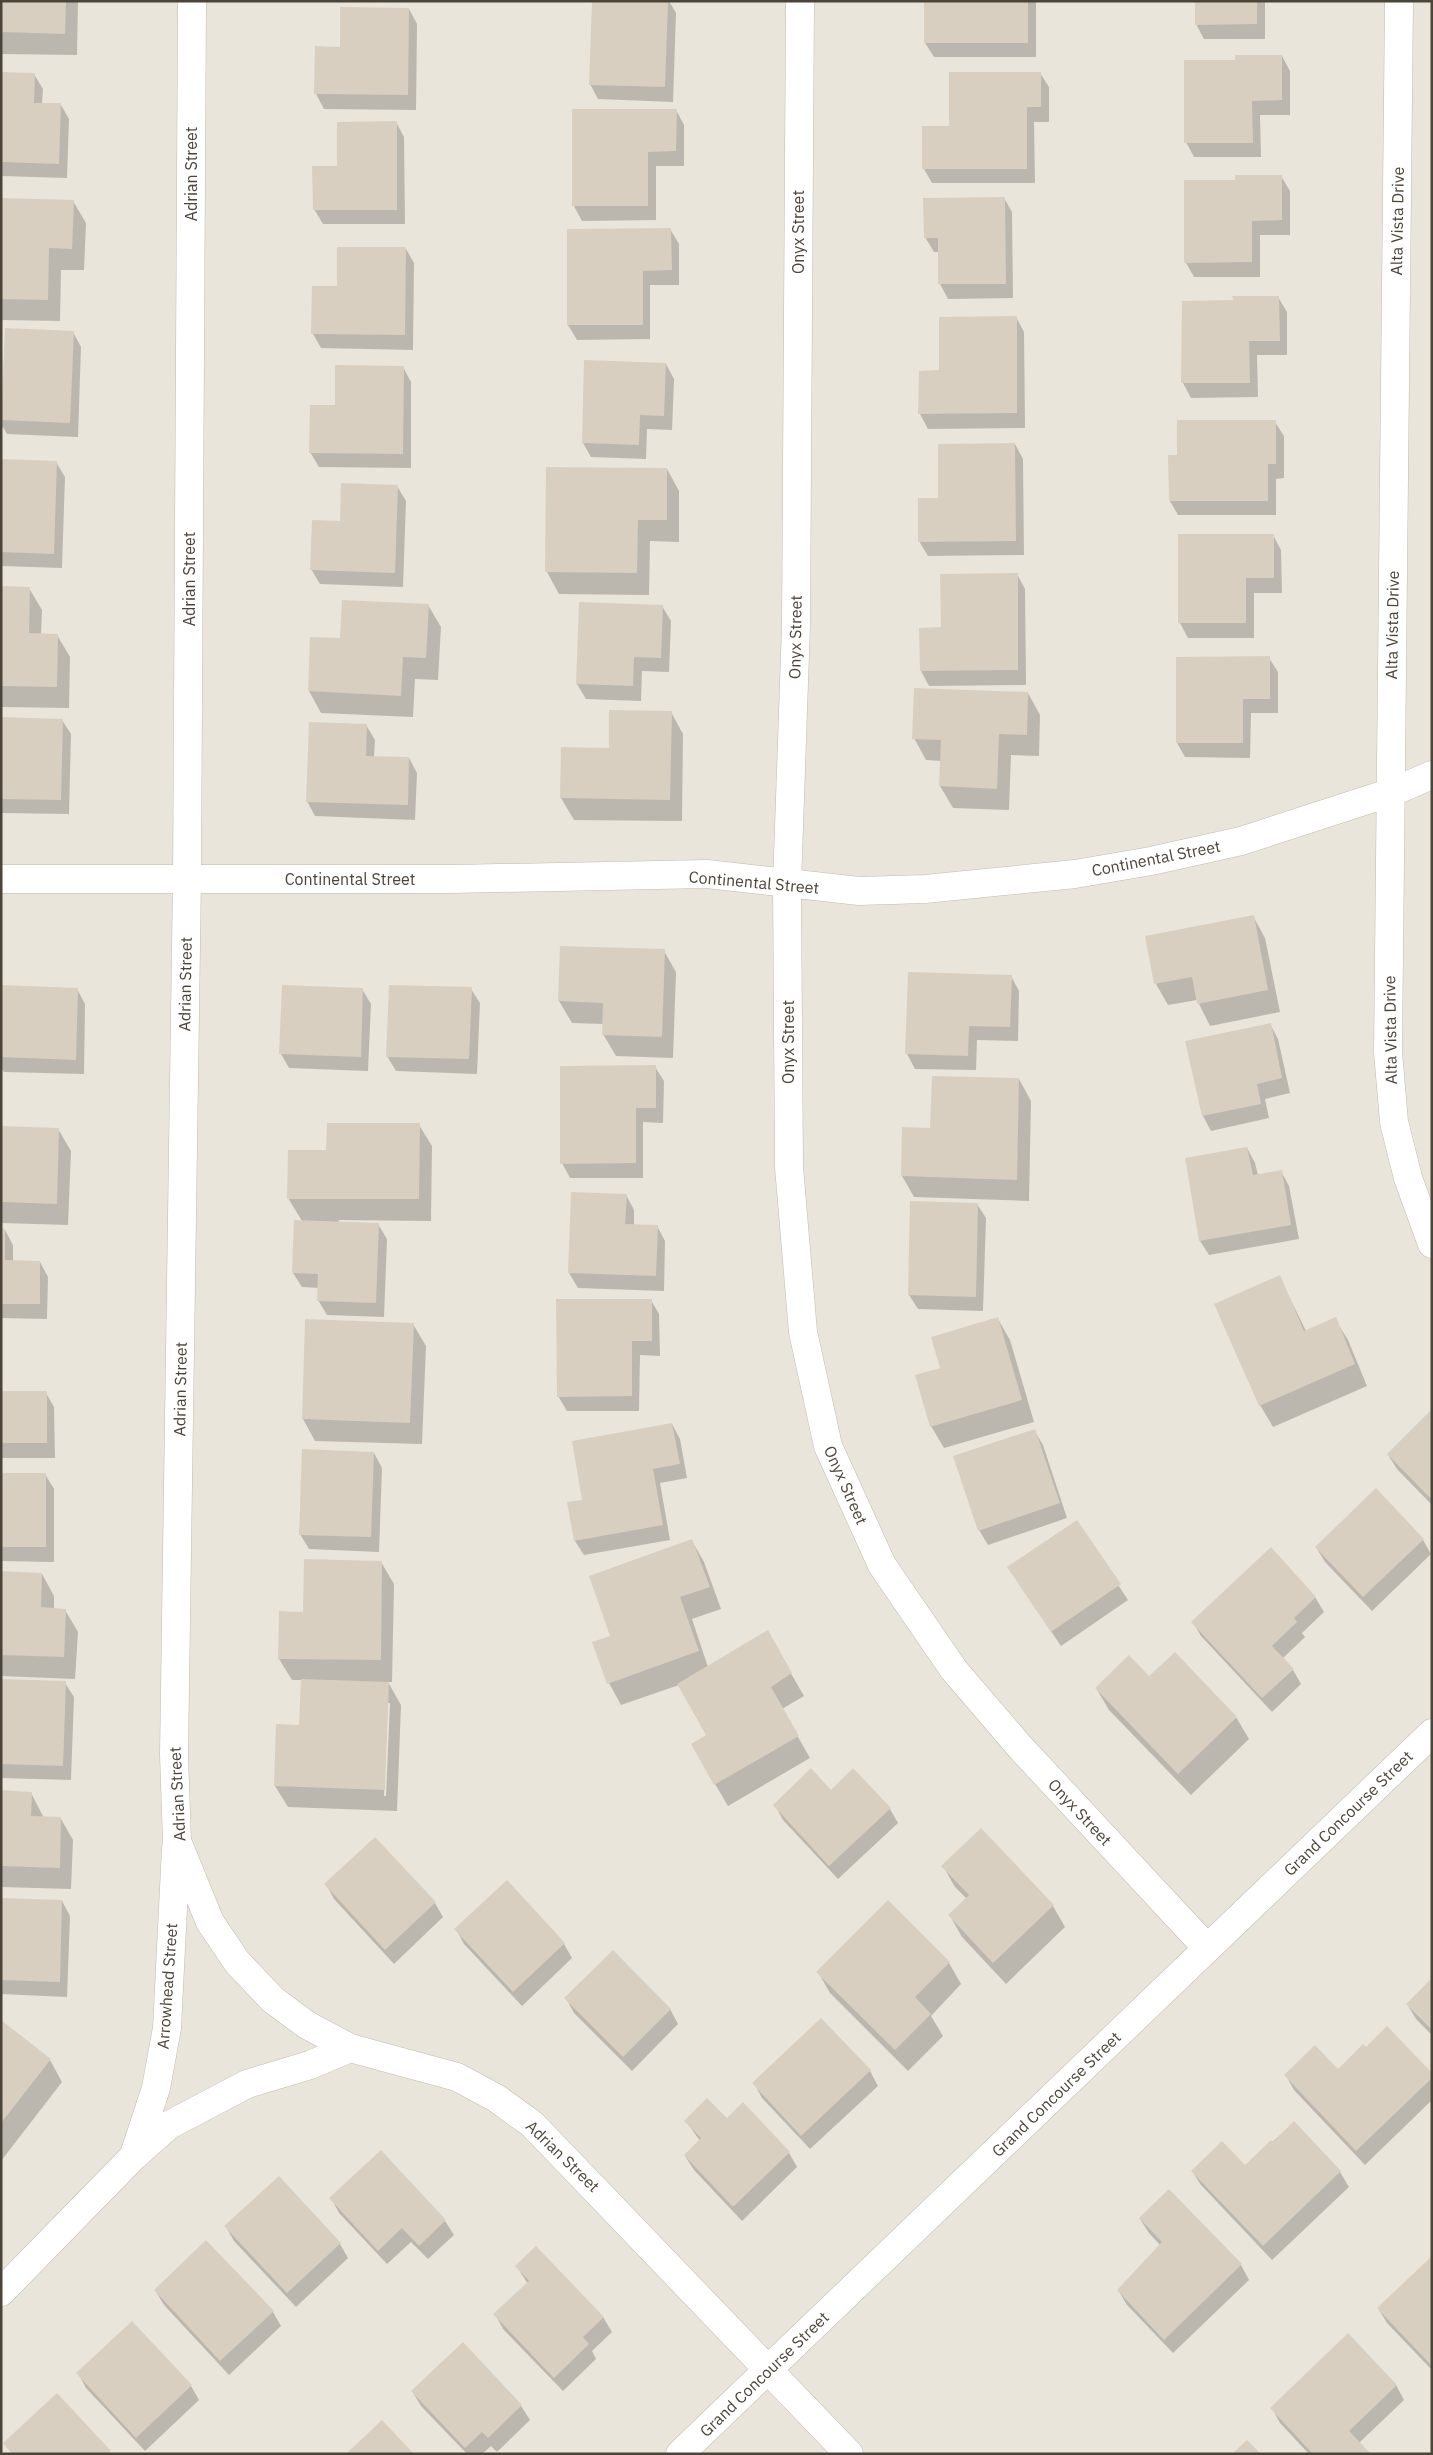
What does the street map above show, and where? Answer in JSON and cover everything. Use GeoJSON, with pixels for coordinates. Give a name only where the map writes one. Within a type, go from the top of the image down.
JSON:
{"type":"FeatureCollection","features":[{"type":"Feature","properties":{"kind":"street","name":"Adrian Street"},"geometry":{"type":"LineString","coordinates":[[192,1],[187,879],[174,1755],[177,1841],[210,1922],[237,1962],[273,2000],[307,2025],[350,2048],[457,2077],[496,2098],[532,2124],[849,2454]]}},
{"type":"Feature","properties":{"kind":"street","name":"Onyx Street"},"geometry":{"type":"LineString","coordinates":[[800,1],[796,625],[787,885],[789,1167],[803,1332],[828,1446],[882,1565],[954,1670],[1020,1748],[1207,1948]]}},
{"type":"Feature","properties":{"kind":"street","name":"Alta Vista Drive"},"geometry":{"type":"LineString","coordinates":[[1400,1],[1388,1052],[1394,1122],[1404,1160],[1432,1244]]}},
{"type":"Feature","properties":{"kind":"street","name":"Continental Street"},"geometry":{"type":"LineString","coordinates":[[1,880],[452,879],[707,874],[787,885],[859,891],[925,889],[1075,874],[1151,861],[1241,841],[1392,792],[1432,775]]}},
{"type":"Feature","properties":{"kind":"street","name":"Grand Concourse Street"},"geometry":{"type":"LineString","coordinates":[[680,2454],[1432,1733]]}},
{"type":"Feature","properties":{"kind":"street","name":"Arrowhead Street"},"geometry":{"type":"LineString","coordinates":[[133,2158],[156,2088],[167,2028],[177,1841]]}},
{"type":"Feature","properties":{"kind":"street","name":"Arrowhead Street"},"geometry":{"type":"LineString","coordinates":[[1,2292],[133,2158],[169,2125],[205,2104],[248,2084],[310,2065],[350,2048]]}},
{"type":"Feature","properties":{"kind":"shaded area"},"geometry":{"type":"Polygon","coordinates":[[[1,1],[1432,1],[1432,2454],[1,2454],[1,1]]]}},
{"type":"Feature","properties":{"kind":"building"},"geometry":{"type":"Polygon","coordinates":[[[1,1],[66,1],[65,34],[1,32],[1,1]]]}},
{"type":"Feature","properties":{"kind":"building"},"geometry":{"type":"Polygon","coordinates":[[[592,1],[668,1],[665,87],[589,85],[592,1]]]}},
{"type":"Feature","properties":{"kind":"building"},"geometry":{"type":"Polygon","coordinates":[[[924,1],[1028,1],[1028,43],[924,43],[924,1]]]}},
{"type":"Feature","properties":{"kind":"building"},"geometry":{"type":"Polygon","coordinates":[[[1195,1],[1257,1],[1257,24],[1195,25],[1195,1]]]}},
{"type":"Feature","properties":{"kind":"building"},"geometry":{"type":"Polygon","coordinates":[[[340,7],[409,8],[408,95],[314,94],[315,46],[340,47],[340,7]]]}},
{"type":"Feature","properties":{"kind":"building"},"geometry":{"type":"Polygon","coordinates":[[[1235,55],[1282,55],[1282,100],[1252,101],[1253,143],[1184,143],[1184,60],[1235,60],[1235,55]]]}},
{"type":"Feature","properties":{"kind":"building"},"geometry":{"type":"Polygon","coordinates":[[[1,72],[35,73],[34,103],[61,103],[59,164],[1,162],[1,72]]]}},
{"type":"Feature","properties":{"kind":"building"},"geometry":{"type":"Polygon","coordinates":[[[949,72],[1041,72],[1041,107],[1027,107],[1027,169],[922,169],[922,126],[949,126],[949,72]]]}},
{"type":"Feature","properties":{"kind":"building"},"geometry":{"type":"Polygon","coordinates":[[[572,109],[677,109],[676,151],[648,152],[648,206],[572,206],[572,109]]]}},
{"type":"Feature","properties":{"kind":"building"},"geometry":{"type":"Polygon","coordinates":[[[397,121],[397,210],[313,210],[312,166],[337,166],[337,122],[397,121]]]}},
{"type":"Feature","properties":{"kind":"building"},"geometry":{"type":"Polygon","coordinates":[[[1235,175],[1282,175],[1282,220],[1252,221],[1252,262],[1184,263],[1184,180],[1235,180],[1235,175]]]}},
{"type":"Feature","properties":{"kind":"building"},"geometry":{"type":"Polygon","coordinates":[[[1005,197],[1006,284],[938,284],[938,238],[924,238],[923,198],[1005,197]]]}},
{"type":"Feature","properties":{"kind":"building"},"geometry":{"type":"Polygon","coordinates":[[[1,198],[74,200],[72,249],[49,248],[48,300],[1,299],[1,198]]]}},
{"type":"Feature","properties":{"kind":"building"},"geometry":{"type":"Polygon","coordinates":[[[671,228],[672,270],[643,271],[643,325],[567,325],[567,229],[671,228]]]}},
{"type":"Feature","properties":{"kind":"building"},"geometry":{"type":"Polygon","coordinates":[[[337,247],[406,247],[405,335],[311,334],[312,286],[337,286],[337,247]]]}},
{"type":"Feature","properties":{"kind":"building"},"geometry":{"type":"Polygon","coordinates":[[[1232,296],[1279,296],[1280,341],[1249,341],[1250,383],[1181,383],[1182,301],[1233,300],[1232,296]]]}},
{"type":"Feature","properties":{"kind":"building"},"geometry":{"type":"Polygon","coordinates":[[[1017,316],[1017,413],[918,414],[919,371],[939,370],[939,317],[1017,316]]]}},
{"type":"Feature","properties":{"kind":"building"},"geometry":{"type":"Polygon","coordinates":[[[5,328],[74,331],[70,423],[1,420],[5,328]]]}},
{"type":"Feature","properties":{"kind":"building"},"geometry":{"type":"Polygon","coordinates":[[[584,360],[666,363],[664,416],[640,415],[639,445],[582,443],[584,360]]]}},
{"type":"Feature","properties":{"kind":"building"},"geometry":{"type":"Polygon","coordinates":[[[335,365],[404,366],[403,454],[309,453],[310,405],[335,405],[335,365]]]}},
{"type":"Feature","properties":{"kind":"building"},"geometry":{"type":"Polygon","coordinates":[[[1177,420],[1276,420],[1276,464],[1268,464],[1268,501],[1169,501],[1168,455],[1177,455],[1177,420]]]}},
{"type":"Feature","properties":{"kind":"building"},"geometry":{"type":"Polygon","coordinates":[[[1015,443],[1016,541],[918,542],[918,498],[938,498],[938,444],[1015,443]]]}},
{"type":"Feature","properties":{"kind":"building"},"geometry":{"type":"Polygon","coordinates":[[[1,459],[57,461],[54,554],[1,552],[1,459]]]}},
{"type":"Feature","properties":{"kind":"building"},"geometry":{"type":"Polygon","coordinates":[[[546,467],[667,468],[667,520],[638,520],[637,573],[545,572],[546,467]]]}},
{"type":"Feature","properties":{"kind":"building"},"geometry":{"type":"Polygon","coordinates":[[[341,483],[398,485],[395,573],[310,570],[312,520],[340,521],[341,483]]]}},
{"type":"Feature","properties":{"kind":"building"},"geometry":{"type":"Polygon","coordinates":[[[1178,534],[1274,534],[1274,578],[1246,578],[1246,623],[1178,623],[1178,534]]]}},
{"type":"Feature","properties":{"kind":"building"},"geometry":{"type":"Polygon","coordinates":[[[1018,573],[1018,670],[920,671],[919,628],[941,627],[940,574],[1018,573]]]}},
{"type":"Feature","properties":{"kind":"building"},"geometry":{"type":"Polygon","coordinates":[[[1,586],[30,587],[29,633],[58,634],[57,687],[1,686],[1,586]]]}},
{"type":"Feature","properties":{"kind":"building"},"geometry":{"type":"Polygon","coordinates":[[[342,600],[429,604],[426,658],[403,657],[401,696],[308,691],[310,637],[340,638],[342,600]]]}},
{"type":"Feature","properties":{"kind":"building"},"geometry":{"type":"Polygon","coordinates":[[[579,602],[663,605],[661,658],[634,657],[633,686],[576,684],[579,602]]]}},
{"type":"Feature","properties":{"kind":"building"},"geometry":{"type":"Polygon","coordinates":[[[1270,656],[1270,699],[1243,699],[1243,743],[1176,743],[1176,657],[1270,656]]]}},
{"type":"Feature","properties":{"kind":"building"},"geometry":{"type":"Polygon","coordinates":[[[914,688],[1028,692],[1027,735],[999,734],[997,789],[939,786],[941,740],[912,739],[914,688]]]}},
{"type":"Feature","properties":{"kind":"building"},"geometry":{"type":"Polygon","coordinates":[[[609,710],[672,711],[670,800],[560,798],[561,747],[609,748],[609,710]]]}},
{"type":"Feature","properties":{"kind":"building"},"geometry":{"type":"Polygon","coordinates":[[[1,717],[63,719],[61,800],[1,799],[1,717]]]}},
{"type":"Feature","properties":{"kind":"building"},"geometry":{"type":"Polygon","coordinates":[[[309,722],[367,724],[366,756],[409,757],[408,805],[306,802],[309,722]]]}},
{"type":"Feature","properties":{"kind":"building"},"geometry":{"type":"Polygon","coordinates":[[[1254,915],[1268,990],[1197,1004],[1192,977],[1154,984],[1145,936],[1254,915]]]}},
{"type":"Feature","properties":{"kind":"building"},"geometry":{"type":"Polygon","coordinates":[[[560,946],[665,949],[662,1037],[602,1035],[603,1003],[558,1001],[560,946]]]}},
{"type":"Feature","properties":{"kind":"building"},"geometry":{"type":"Polygon","coordinates":[[[908,972],[1012,975],[1010,1027],[969,1026],[968,1056],[905,1054],[908,972]]]}},
{"type":"Feature","properties":{"kind":"building"},"geometry":{"type":"Polygon","coordinates":[[[1,985],[78,988],[76,1060],[1,1057],[1,985]]]}},
{"type":"Feature","properties":{"kind":"building"},"geometry":{"type":"Polygon","coordinates":[[[282,985],[363,988],[361,1057],[279,1054],[282,985]]]}},
{"type":"Feature","properties":{"kind":"building"},"geometry":{"type":"Polygon","coordinates":[[[389,985],[472,987],[469,1059],[386,1057],[389,985]]]}},
{"type":"Feature","properties":{"kind":"building"},"geometry":{"type":"Polygon","coordinates":[[[1271,1023],[1282,1078],[1257,1084],[1261,1104],[1202,1116],[1185,1041],[1271,1023]]]}},
{"type":"Feature","properties":{"kind":"building"},"geometry":{"type":"Polygon","coordinates":[[[656,1065],[656,1108],[636,1108],[636,1163],[560,1164],[560,1066],[656,1065]]]}},
{"type":"Feature","properties":{"kind":"building"},"geometry":{"type":"Polygon","coordinates":[[[932,1076],[1019,1078],[1017,1180],[901,1176],[902,1127],[930,1128],[932,1076]]]}},
{"type":"Feature","properties":{"kind":"building"},"geometry":{"type":"Polygon","coordinates":[[[327,1123],[420,1123],[419,1199],[287,1199],[288,1150],[326,1150],[327,1123]]]}},
{"type":"Feature","properties":{"kind":"building"},"geometry":{"type":"Polygon","coordinates":[[[1,1126],[59,1128],[57,1204],[1,1202],[1,1126]]]}},
{"type":"Feature","properties":{"kind":"building"},"geometry":{"type":"Polygon","coordinates":[[[1247,1147],[1253,1175],[1282,1170],[1291,1225],[1199,1241],[1185,1158],[1247,1147]]]}},
{"type":"Feature","properties":{"kind":"building"},"geometry":{"type":"Polygon","coordinates":[[[571,1192],[627,1194],[625,1224],[658,1225],[656,1276],[568,1273],[571,1192]]]}},
{"type":"Feature","properties":{"kind":"building"},"geometry":{"type":"Polygon","coordinates":[[[910,1201],[978,1203],[976,1297],[908,1295],[910,1201]]]}},
{"type":"Feature","properties":{"kind":"building"},"geometry":{"type":"Polygon","coordinates":[[[294,1220],[379,1223],[376,1303],[317,1301],[318,1274],[292,1273],[294,1220]]]}},
{"type":"Feature","properties":{"kind":"building"},"geometry":{"type":"Polygon","coordinates":[[[1,1229],[5,1229],[5,1260],[40,1261],[40,1304],[1,1304],[1,1229]]]}},
{"type":"Feature","properties":{"kind":"building"},"geometry":{"type":"Polygon","coordinates":[[[1280,1275],[1304,1331],[1336,1317],[1355,1364],[1259,1406],[1214,1304],[1280,1275]]]}},
{"type":"Feature","properties":{"kind":"building"},"geometry":{"type":"Polygon","coordinates":[[[556,1299],[652,1299],[652,1341],[632,1341],[632,1396],[557,1397],[556,1299]]]}},
{"type":"Feature","properties":{"kind":"building"},"geometry":{"type":"Polygon","coordinates":[[[998,1317],[1022,1400],[930,1427],[915,1375],[940,1368],[931,1337],[998,1317]]]}},
{"type":"Feature","properties":{"kind":"building"},"geometry":{"type":"Polygon","coordinates":[[[305,1319],[414,1323],[410,1423],[302,1419],[305,1319]]]}},
{"type":"Feature","properties":{"kind":"building"},"geometry":{"type":"Polygon","coordinates":[[[1,1391],[47,1391],[47,1443],[1,1443],[1,1391]]]}},
{"type":"Feature","properties":{"kind":"building"},"geometry":{"type":"Polygon","coordinates":[[[1432,1409],[1432,1500],[1387,1454],[1432,1409]]]}},
{"type":"Feature","properties":{"kind":"building"},"geometry":{"type":"Polygon","coordinates":[[[672,1423],[680,1464],[653,1469],[663,1525],[574,1541],[567,1502],[582,1500],[572,1441],[672,1423]]]}},
{"type":"Feature","properties":{"kind":"building"},"geometry":{"type":"Polygon","coordinates":[[[1035,1429],[1060,1503],[978,1531],[953,1456],[1035,1429]]]}},
{"type":"Feature","properties":{"kind":"building"},"geometry":{"type":"Polygon","coordinates":[[[302,1449],[374,1452],[371,1537],[299,1535],[302,1449]]]}},
{"type":"Feature","properties":{"kind":"building"},"geometry":{"type":"Polygon","coordinates":[[[1,1473],[46,1473],[46,1547],[1,1547],[1,1473]]]}},
{"type":"Feature","properties":{"kind":"building"},"geometry":{"type":"Polygon","coordinates":[[[1376,1488],[1424,1539],[1363,1597],[1315,1547],[1376,1488]]]}},
{"type":"Feature","properties":{"kind":"building"},"geometry":{"type":"Polygon","coordinates":[[[1077,1520],[1121,1584],[1051,1632],[1007,1567],[1077,1520]]]}},
{"type":"Feature","properties":{"kind":"building"},"geometry":{"type":"Polygon","coordinates":[[[692,1539],[710,1587],[680,1597],[699,1651],[607,1684],[592,1642],[610,1636],[589,1576],[692,1539]]]}},
{"type":"Feature","properties":{"kind":"building"},"geometry":{"type":"Polygon","coordinates":[[[1271,1547],[1316,1597],[1294,1618],[1297,1622],[1272,1646],[1294,1669],[1262,1698],[1191,1622],[1271,1547]]]}},
{"type":"Feature","properties":{"kind":"building"},"geometry":{"type":"Polygon","coordinates":[[[304,1559],[382,1561],[381,1660],[278,1659],[279,1611],[303,1612],[304,1559]]]}},
{"type":"Feature","properties":{"kind":"building"},"geometry":{"type":"Polygon","coordinates":[[[1,1571],[42,1573],[41,1607],[66,1609],[64,1657],[1,1655],[1,1571]]]}},
{"type":"Feature","properties":{"kind":"building"},"geometry":{"type":"Polygon","coordinates":[[[768,1630],[792,1673],[771,1687],[799,1736],[714,1785],[691,1744],[706,1735],[677,1684],[768,1630]]]}},
{"type":"Feature","properties":{"kind":"building"},"geometry":{"type":"Polygon","coordinates":[[[1175,1652],[1237,1717],[1178,1774],[1095,1688],[1129,1655],[1149,1676],[1175,1652]]]}},
{"type":"Feature","properties":{"kind":"building"},"geometry":{"type":"Polygon","coordinates":[[[1,1679],[66,1681],[63,1766],[1,1764],[1,1679]]]}},
{"type":"Feature","properties":{"kind":"building"},"geometry":{"type":"Polygon","coordinates":[[[301,1679],[389,1682],[385,1790],[274,1786],[276,1724],[299,1725],[301,1679]]]}},
{"type":"Feature","properties":{"kind":"building"},"geometry":{"type":"Polygon","coordinates":[[[811,1768],[831,1790],[853,1768],[891,1808],[829,1866],[773,1805],[811,1768]]]}},
{"type":"Feature","properties":{"kind":"building"},"geometry":{"type":"Polygon","coordinates":[[[1,1790],[32,1792],[31,1816],[61,1817],[60,1868],[1,1866],[1,1790]]]}},
{"type":"Feature","properties":{"kind":"building"},"geometry":{"type":"Polygon","coordinates":[[[981,1828],[1054,1905],[993,1963],[948,1915],[969,1895],[941,1866],[981,1828]]]}},
{"type":"Feature","properties":{"kind":"building"},"geometry":{"type":"Polygon","coordinates":[[[375,1837],[436,1902],[385,1950],[324,1884],[375,1837]]]}},
{"type":"Feature","properties":{"kind":"building"},"geometry":{"type":"Polygon","coordinates":[[[507,1880],[565,1943],[513,1992],[454,1929],[507,1880]]]}},
{"type":"Feature","properties":{"kind":"building"},"geometry":{"type":"Polygon","coordinates":[[[1,1898],[62,1900],[60,1982],[1,1980],[1,1898]]]}},
{"type":"Feature","properties":{"kind":"building"},"geometry":{"type":"Polygon","coordinates":[[[888,1900],[950,1962],[915,1997],[931,2014],[895,2050],[816,1972],[888,1900]]]}},
{"type":"Feature","properties":{"kind":"building"},"geometry":{"type":"Polygon","coordinates":[[[613,1950],[671,2009],[623,2057],[564,1998],[613,1950]]]}},
{"type":"Feature","properties":{"kind":"building"},"geometry":{"type":"Polygon","coordinates":[[[1432,1978],[1432,2030],[1406,2004],[1432,1978]]]}},
{"type":"Feature","properties":{"kind":"building"},"geometry":{"type":"Polygon","coordinates":[[[821,2018],[871,2070],[801,2136],[752,2083],[821,2018]]]}},
{"type":"Feature","properties":{"kind":"building"},"geometry":{"type":"Polygon","coordinates":[[[1,2020],[51,2059],[1,2123],[1,2020]]]}},
{"type":"Feature","properties":{"kind":"building"},"geometry":{"type":"Polygon","coordinates":[[[1387,2026],[1432,2073],[1432,2078],[1356,2151],[1284,2075],[1315,2045],[1338,2069],[1363,2044],[1366,2047],[1387,2026]]]}},
{"type":"Feature","properties":{"kind":"building"},"geometry":{"type":"Polygon","coordinates":[[[707,2098],[727,2118],[743,2102],[790,2152],[733,2207],[684,2155],[701,2138],[684,2121],[707,2098]]]}},
{"type":"Feature","properties":{"kind":"building"},"geometry":{"type":"Polygon","coordinates":[[[1294,2121],[1341,2171],[1263,2246],[1191,2171],[1222,2141],[1245,2165],[1271,2140],[1273,2142],[1294,2121]]]}},
{"type":"Feature","properties":{"kind":"building"},"geometry":{"type":"Polygon","coordinates":[[[381,2150],[446,2220],[419,2246],[402,2228],[378,2251],[329,2198],[381,2150]]]}},
{"type":"Feature","properties":{"kind":"building"},"geometry":{"type":"Polygon","coordinates":[[[279,2176],[341,2243],[287,2293],[224,2226],[279,2176]]]}},
{"type":"Feature","properties":{"kind":"building"},"geometry":{"type":"Polygon","coordinates":[[[1169,2189],[1242,2264],[1164,2340],[1117,2290],[1162,2242],[1139,2218],[1169,2189]]]}},
{"type":"Feature","properties":{"kind":"building"},"geometry":{"type":"Polygon","coordinates":[[[206,2240],[274,2311],[220,2361],[154,2290],[206,2240]]]}},
{"type":"Feature","properties":{"kind":"building"},"geometry":{"type":"Polygon","coordinates":[[[536,2246],[604,2317],[583,2337],[589,2344],[554,2378],[493,2314],[529,2281],[515,2266],[536,2246]]]}},
{"type":"Feature","properties":{"kind":"building"},"geometry":{"type":"Polygon","coordinates":[[[1432,2256],[1432,2366],[1377,2308],[1432,2256]]]}},
{"type":"Feature","properties":{"kind":"building"},"geometry":{"type":"Polygon","coordinates":[[[132,2321],[192,2385],[136,2438],[76,2373],[132,2321]]]}},
{"type":"Feature","properties":{"kind":"building"},"geometry":{"type":"Polygon","coordinates":[[[1348,2333],[1397,2385],[1349,2431],[1371,2454],[1313,2454],[1270,2408],[1348,2333]]]}},
{"type":"Feature","properties":{"kind":"building"},"geometry":{"type":"Polygon","coordinates":[[[463,2342],[522,2405],[488,2438],[482,2432],[465,2448],[411,2391],[463,2342]]]}},
{"type":"Feature","properties":{"kind":"building"},"geometry":{"type":"Polygon","coordinates":[[[57,2393],[111,2451],[108,2454],[12,2454],[3,2443],[57,2393]]]}},
{"type":"Feature","properties":{"kind":"building"},"geometry":{"type":"Polygon","coordinates":[[[382,2420],[414,2454],[346,2454],[382,2420]]]}},
{"type":"Feature","properties":{"kind":"building"},"geometry":{"type":"Polygon","coordinates":[[[1247,2440],[1261,2454],[1232,2454],[1247,2440]]]}}]}
